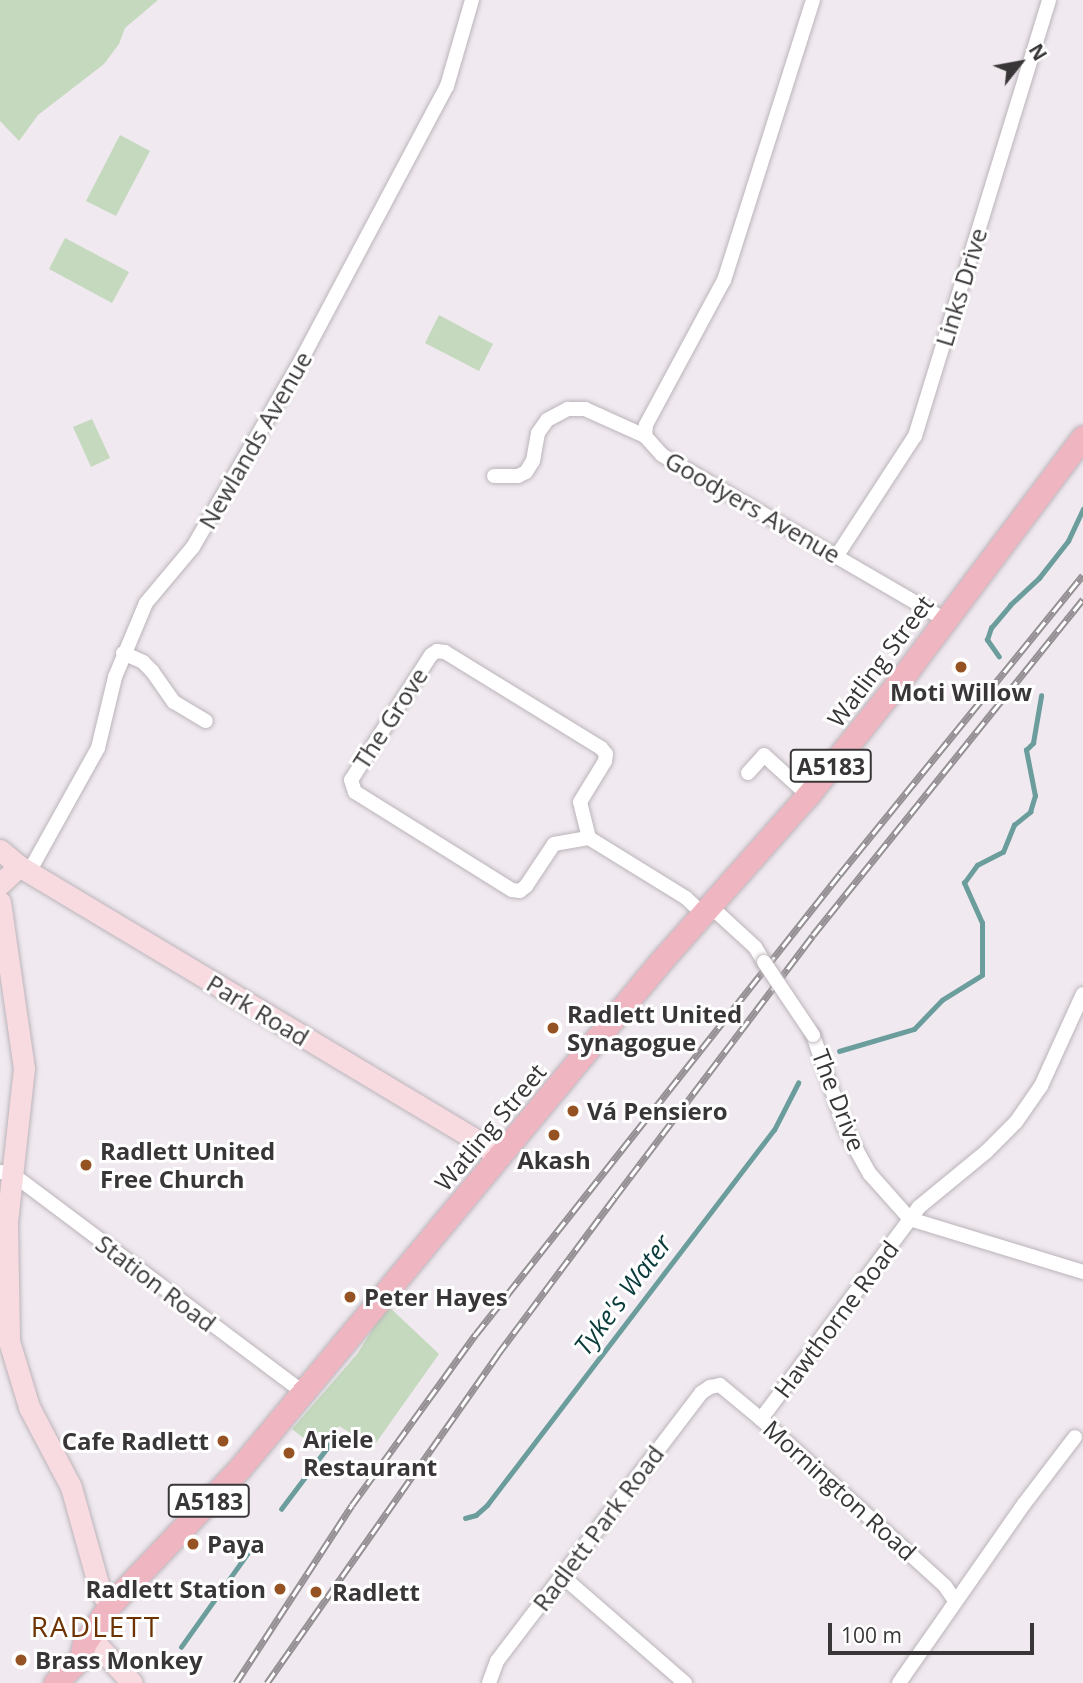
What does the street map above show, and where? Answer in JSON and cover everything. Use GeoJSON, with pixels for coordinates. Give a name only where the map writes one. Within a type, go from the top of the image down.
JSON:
{"type":"FeatureCollection","features":[{"type":"Feature","properties":{"kind":"main road","name":"Watling Street"},"geometry":{"type":"LineString","coordinates":[[55,1683],[81,1658],[87,1641],[110,1605],[240,1468],[455,1211],[497,1156],[524,1129],[706,909],[808,795],[1083,437]]}},
{"type":"Feature","properties":{"kind":"main road","name":"Park Road"},"geometry":{"type":"LineString","coordinates":[[0,850],[24,869],[478,1141],[497,1156]]}},
{"type":"Feature","properties":{"kind":"main road"},"geometry":{"type":"LineString","coordinates":[[0,884],[24,869]]}},
{"type":"Feature","properties":{"kind":"main road"},"geometry":{"type":"LineString","coordinates":[[0,902],[7,1005],[24,1068],[5,1172],[9,1341],[29,1407],[71,1487],[100,1591],[110,1605]]}},
{"type":"Feature","properties":{"kind":"main road","name":"Watling Street"},"geometry":{"type":"LineString","coordinates":[[42,1683],[74,1648],[87,1641]]}},
{"type":"Feature","properties":{"kind":"main road"},"geometry":{"type":"LineString","coordinates":[[87,1641],[132,1683]]}},
{"type":"Feature","properties":{"kind":"street","name":"Newlands Avenue"},"geometry":{"type":"LineString","coordinates":[[24,869],[94,757],[123,653],[150,596],[193,547],[304,355],[447,86],[472,0]]}},
{"type":"Feature","properties":{"kind":"street","name":"Goodyers Avenue"},"geometry":{"type":"LineString","coordinates":[[813,0],[724,280],[646,425],[645,436],[662,455],[945,620]]}},
{"type":"Feature","properties":{"kind":"street","name":"Links Drive"},"geometry":{"type":"LineString","coordinates":[[836,557],[915,436],[1049,0]]}},
{"type":"Feature","properties":{"kind":"street"},"geometry":{"type":"LineString","coordinates":[[494,476],[518,476],[526,472],[533,461],[538,433],[557,412],[585,409],[645,436]]}},
{"type":"Feature","properties":{"kind":"street","name":"The Grove"},"geometry":{"type":"LineString","coordinates":[[437,651],[445,652],[601,748],[606,754],[605,761],[580,802],[589,838],[554,844],[526,886],[520,891],[512,890],[355,792],[351,779],[431,656],[437,651]]}},
{"type":"Feature","properties":{"kind":"street"},"geometry":{"type":"LineString","coordinates":[[123,653],[143,662],[174,702],[206,721]]}},
{"type":"Feature","properties":{"kind":"street"},"geometry":{"type":"LineString","coordinates":[[748,773],[764,755],[808,795]]}},
{"type":"Feature","properties":{"kind":"street"},"geometry":{"type":"LineString","coordinates":[[589,838],[706,909]]}},
{"type":"Feature","properties":{"kind":"street","name":"The Drive"},"geometry":{"type":"LineString","coordinates":[[706,909],[748,940],[813,1035],[845,1128],[857,1151],[870,1174],[910,1219]]}},
{"type":"Feature","properties":{"kind":"street","name":"Hawthorne Road"},"geometry":{"type":"LineString","coordinates":[[761,1419],[919,1207],[986,1152],[1016,1122],[1041,1086],[1083,995]]}},
{"type":"Feature","properties":{"kind":"street","name":"Station Road"},"geometry":{"type":"LineString","coordinates":[[5,1172],[303,1392]]}},
{"type":"Feature","properties":{"kind":"street"},"geometry":{"type":"LineString","coordinates":[[910,1219],[1083,1272]]}},
{"type":"Feature","properties":{"kind":"street","name":"Mornington Road"},"geometry":{"type":"LineString","coordinates":[[720,1385],[945,1586],[955,1601]]}},
{"type":"Feature","properties":{"kind":"street","name":"Radlett Park Road"},"geometry":{"type":"LineString","coordinates":[[489,1683],[497,1661],[701,1393],[720,1385]]}},
{"type":"Feature","properties":{"kind":"street"},"geometry":{"type":"LineString","coordinates":[[899,1683],[955,1601],[1075,1437]]}},
{"type":"Feature","properties":{"kind":"street"},"geometry":{"type":"LineString","coordinates":[[562,1576],[685,1683]]}},
{"type":"Feature","properties":{"kind":"green space"},"geometry":{"type":"Polygon","coordinates":[[[0,0],[158,0],[125,28],[119,44],[104,64],[38,115],[19,141],[0,121],[0,0]]]}},
{"type":"Feature","properties":{"kind":"green space"},"geometry":{"type":"Polygon","coordinates":[[[120,135],[150,151],[116,216],[86,201],[120,135]]]}},
{"type":"Feature","properties":{"kind":"green space"},"geometry":{"type":"Polygon","coordinates":[[[65,238],[129,272],[112,303],[49,269],[65,238]]]}},
{"type":"Feature","properties":{"kind":"green space"},"geometry":{"type":"Polygon","coordinates":[[[439,315],[493,344],[479,371],[425,343],[439,315]]]}},
{"type":"Feature","properties":{"kind":"green space"},"geometry":{"type":"Polygon","coordinates":[[[92,419],[110,458],[91,467],[73,427],[92,419]]]}},
{"type":"Feature","properties":{"kind":"green space"},"geometry":{"type":"Polygon","coordinates":[[[387,1305],[439,1354],[373,1447],[339,1426],[320,1451],[292,1429],[358,1353],[387,1305]]]}},
{"type":"Feature","properties":{"kind":"waterway","name":"Tyke's Water"},"geometry":{"type":"LineString","coordinates":[[999,657],[987,640],[991,628],[1010,605],[1039,578],[1068,541],[1083,509]]}},
{"type":"Feature","properties":{"kind":"waterway","name":"Tyke's Water"},"geometry":{"type":"LineString","coordinates":[[839,1051],[914,1029],[942,1000],[982,975],[982,923],[964,883],[977,865],[1003,852],[1014,825],[1030,812],[1035,796],[1026,750],[1033,743],[1041,696]]}},
{"type":"Feature","properties":{"kind":"waterway","name":"Tyke's Water"},"geometry":{"type":"LineString","coordinates":[[465,1518],[476,1515],[487,1505],[774,1130],[798,1083]]}},
{"type":"Feature","properties":{"kind":"waterway","name":"Tyke's Water"},"geometry":{"type":"LineString","coordinates":[[281,1509],[333,1440],[348,1436],[365,1447]]}},
{"type":"Feature","properties":{"kind":"waterway","name":"Tyke's Water"},"geometry":{"type":"LineString","coordinates":[[181,1647],[257,1540]]}},
{"type":"Feature","properties":{"kind":"railway"},"geometry":{"type":"LineString","coordinates":[[236,1683],[352,1505],[476,1334],[840,874],[1083,575]]}},
{"type":"Feature","properties":{"kind":"railway"},"geometry":{"type":"LineString","coordinates":[[267,1683],[498,1354],[615,1197],[813,935],[1083,599]]}},
{"type":"Feature","properties":{"kind":"place","name":"Moti Willow"},"geometry":{"type":"Point","coordinates":[961,667]}},
{"type":"Feature","properties":{"kind":"place","name":"Radlett United Synagogue"},"geometry":{"type":"Point","coordinates":[553,1028]}},
{"type":"Feature","properties":{"kind":"place","name":"Vá Pensiero"},"geometry":{"type":"Point","coordinates":[573,1111]}},
{"type":"Feature","properties":{"kind":"place","name":"Akash"},"geometry":{"type":"Point","coordinates":[554,1135]}},
{"type":"Feature","properties":{"kind":"place","name":"Radlett United Free Church"},"geometry":{"type":"Point","coordinates":[86,1165]}},
{"type":"Feature","properties":{"kind":"place","name":"Peter Hayes"},"geometry":{"type":"Point","coordinates":[350,1297]}},
{"type":"Feature","properties":{"kind":"place","name":"Cafe Radlett"},"geometry":{"type":"Point","coordinates":[223,1441]}},
{"type":"Feature","properties":{"kind":"place","name":"Ariele Restaurant"},"geometry":{"type":"Point","coordinates":[289,1453]}},
{"type":"Feature","properties":{"kind":"place","name":"Paya"},"geometry":{"type":"Point","coordinates":[193,1544]}},
{"type":"Feature","properties":{"kind":"place","name":"Radlett Station"},"geometry":{"type":"Point","coordinates":[280,1589]}},
{"type":"Feature","properties":{"kind":"place","name":"Radlett"},"geometry":{"type":"Point","coordinates":[316,1592]}},
{"type":"Feature","properties":{"kind":"place","name":"Brass Monkey"},"geometry":{"type":"Point","coordinates":[21,1660]}},
{"type":"Feature","properties":{"kind":"district","name":"RADLETT"},"geometry":{"type":"Point","coordinates":[96,1626]}}]}
